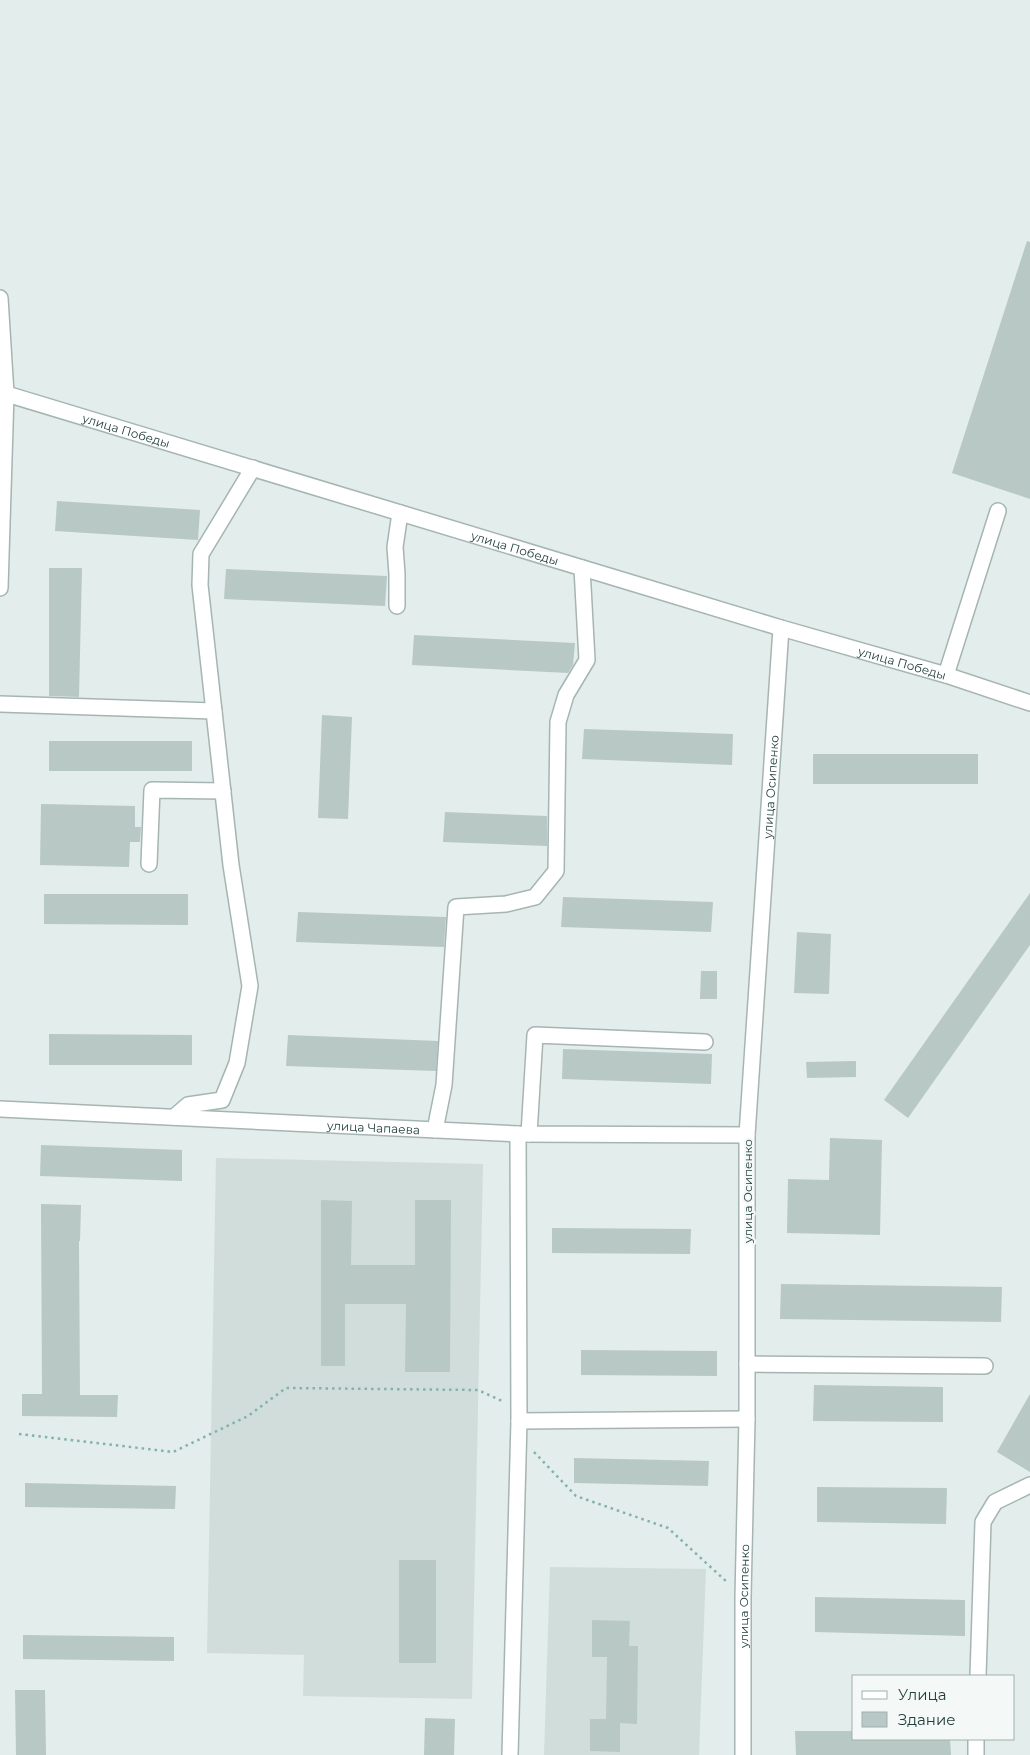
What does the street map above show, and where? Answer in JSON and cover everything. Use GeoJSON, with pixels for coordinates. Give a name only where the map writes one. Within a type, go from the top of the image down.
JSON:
{"type":"FeatureCollection","features":[{"type":"Feature","properties":{"kind":"street"},"geometry":{"type":"LineString","coordinates":[[0,298],[3,393],[0,588]]}},
{"type":"Feature","properties":{"kind":"street","name":"улица Победы"},"geometry":{"type":"LineString","coordinates":[[3,393],[781,628],[946,675],[1030,703]]}},
{"type":"Feature","properties":{"kind":"street"},"geometry":{"type":"LineString","coordinates":[[174,1117],[188,1105],[222,1100],[237,1063],[250,986],[231,865],[200,585],[201,554],[253,468]]}},
{"type":"Feature","properties":{"kind":"street"},"geometry":{"type":"LineString","coordinates":[[946,675],[998,511]]}},
{"type":"Feature","properties":{"kind":"street"},"geometry":{"type":"LineString","coordinates":[[398,606],[398,574],[395,547],[400,513]]}},
{"type":"Feature","properties":{"kind":"street"},"geometry":{"type":"LineString","coordinates":[[435,1130],[444,1085],[456,907],[506,904],[535,897],[556,870],[558,722],[566,695],[587,660],[582,568]]}},
{"type":"Feature","properties":{"kind":"street","name":"улица Осипенко"},"geometry":{"type":"LineString","coordinates":[[743,1755],[748,1135],[781,628]]}},
{"type":"Feature","properties":{"kind":"street"},"geometry":{"type":"LineString","coordinates":[[0,704],[214,711]]}},
{"type":"Feature","properties":{"kind":"street"},"geometry":{"type":"LineString","coordinates":[[149,864],[152,790],[223,791]]}},
{"type":"Feature","properties":{"kind":"street"},"geometry":{"type":"LineString","coordinates":[[510,1755],[519,1428],[524,1134],[535,1035],[705,1042]]}},
{"type":"Feature","properties":{"kind":"street","name":"улица Чапаева"},"geometry":{"type":"LineString","coordinates":[[0,1109],[524,1134],[748,1135]]}},
{"type":"Feature","properties":{"kind":"street"},"geometry":{"type":"LineString","coordinates":[[747,1364],[985,1366]]}},
{"type":"Feature","properties":{"kind":"street"},"geometry":{"type":"LineString","coordinates":[[519,1428],[747,1419]]}},
{"type":"Feature","properties":{"kind":"street"},"geometry":{"type":"LineString","coordinates":[[978,1675],[983,1522],[995,1502],[1030,1485]]}},
{"type":"Feature","properties":{"kind":"street"},"geometry":{"type":"LineString","coordinates":[[976,1740],[976,1755]]}},
{"type":"Feature","properties":{"kind":"path"},"geometry":{"type":"LineString","coordinates":[[19,1434],[173,1452],[248,1416],[286,1388],[478,1390],[508,1404]]}},
{"type":"Feature","properties":{"kind":"path"},"geometry":{"type":"LineString","coordinates":[[519,1428],[576,1496],[668,1528],[743,1597]]}},
{"type":"Feature","properties":{"kind":"shaded area"},"geometry":{"type":"Polygon","coordinates":[[[216,1158],[483,1164],[472,1699],[303,1696],[304,1655],[207,1653],[216,1158]]]}},
{"type":"Feature","properties":{"kind":"shaded area"},"geometry":{"type":"Polygon","coordinates":[[[550,1567],[706,1569],[699,1755],[544,1755],[550,1567]]]}},
{"type":"Feature","properties":{"kind":"building"},"geometry":{"type":"Polygon","coordinates":[[[1027,241],[1030,242],[1030,499],[952,473],[1027,241]]]}},
{"type":"Feature","properties":{"kind":"building"},"geometry":{"type":"Polygon","coordinates":[[[57,501],[200,510],[198,540],[55,531],[57,501]]]}},
{"type":"Feature","properties":{"kind":"building"},"geometry":{"type":"Polygon","coordinates":[[[49,568],[82,568],[79,697],[49,696],[49,568]]]}},
{"type":"Feature","properties":{"kind":"building"},"geometry":{"type":"Polygon","coordinates":[[[226,569],[387,576],[385,606],[224,599],[226,569]]]}},
{"type":"Feature","properties":{"kind":"building"},"geometry":{"type":"Polygon","coordinates":[[[414,635],[575,643],[573,665],[568,673],[412,665],[414,635]]]}},
{"type":"Feature","properties":{"kind":"building"},"geometry":{"type":"Polygon","coordinates":[[[322,715],[352,717],[348,819],[318,818],[322,715]]]}},
{"type":"Feature","properties":{"kind":"building"},"geometry":{"type":"Polygon","coordinates":[[[584,729],[733,734],[732,765],[582,759],[584,729]]]}},
{"type":"Feature","properties":{"kind":"building"},"geometry":{"type":"Polygon","coordinates":[[[49,741],[192,741],[192,771],[49,771],[49,741]]]}},
{"type":"Feature","properties":{"kind":"building"},"geometry":{"type":"Polygon","coordinates":[[[813,754],[978,754],[978,784],[813,784],[813,754]]]}},
{"type":"Feature","properties":{"kind":"building"},"geometry":{"type":"Polygon","coordinates":[[[41,804],[135,806],[135,827],[141,827],[140,842],[130,842],[129,867],[40,865],[41,804]]]}},
{"type":"Feature","properties":{"kind":"building"},"geometry":{"type":"Polygon","coordinates":[[[445,812],[547,816],[547,846],[443,842],[445,812]]]}},
{"type":"Feature","properties":{"kind":"building"},"geometry":{"type":"Polygon","coordinates":[[[1030,893],[1030,945],[908,1118],[884,1100],[1030,893]]]}},
{"type":"Feature","properties":{"kind":"building"},"geometry":{"type":"Polygon","coordinates":[[[44,894],[188,894],[188,925],[44,924],[44,894]]]}},
{"type":"Feature","properties":{"kind":"building"},"geometry":{"type":"Polygon","coordinates":[[[563,897],[713,902],[711,932],[561,927],[563,897]]]}},
{"type":"Feature","properties":{"kind":"building"},"geometry":{"type":"Polygon","coordinates":[[[298,912],[446,917],[444,947],[296,942],[298,912]]]}},
{"type":"Feature","properties":{"kind":"building"},"geometry":{"type":"Polygon","coordinates":[[[797,932],[831,934],[829,994],[794,993],[797,932]]]}},
{"type":"Feature","properties":{"kind":"building"},"geometry":{"type":"Polygon","coordinates":[[[701,971],[717,971],[717,999],[700,999],[701,971]]]}},
{"type":"Feature","properties":{"kind":"building"},"geometry":{"type":"Polygon","coordinates":[[[49,1034],[192,1035],[192,1065],[49,1065],[49,1034]]]}},
{"type":"Feature","properties":{"kind":"building"},"geometry":{"type":"Polygon","coordinates":[[[288,1035],[438,1041],[436,1071],[286,1066],[288,1035]]]}},
{"type":"Feature","properties":{"kind":"building"},"geometry":{"type":"Polygon","coordinates":[[[563,1049],[712,1054],[711,1084],[562,1079],[563,1049]]]}},
{"type":"Feature","properties":{"kind":"building"},"geometry":{"type":"Polygon","coordinates":[[[856,1061],[856,1077],[807,1078],[806,1062],[856,1061]]]}},
{"type":"Feature","properties":{"kind":"building"},"geometry":{"type":"Polygon","coordinates":[[[830,1138],[882,1140],[880,1235],[787,1233],[788,1179],[829,1180],[830,1138]]]}},
{"type":"Feature","properties":{"kind":"building"},"geometry":{"type":"Polygon","coordinates":[[[41,1145],[182,1150],[182,1181],[40,1176],[41,1145]]]}},
{"type":"Feature","properties":{"kind":"building"},"geometry":{"type":"Polygon","coordinates":[[[321,1200],[352,1201],[351,1265],[415,1265],[415,1200],[451,1200],[450,1372],[405,1372],[406,1304],[345,1304],[345,1366],[321,1366],[321,1200]]]}},
{"type":"Feature","properties":{"kind":"building"},"geometry":{"type":"Polygon","coordinates":[[[41,1204],[81,1205],[79,1241],[80,1395],[118,1395],[117,1417],[22,1416],[22,1394],[42,1394],[41,1204]]]}},
{"type":"Feature","properties":{"kind":"building"},"geometry":{"type":"Polygon","coordinates":[[[552,1228],[691,1229],[690,1254],[552,1253],[552,1228]]]}},
{"type":"Feature","properties":{"kind":"building"},"geometry":{"type":"Polygon","coordinates":[[[781,1284],[1002,1287],[1001,1322],[780,1319],[781,1284]]]}},
{"type":"Feature","properties":{"kind":"building"},"geometry":{"type":"Polygon","coordinates":[[[581,1350],[717,1351],[717,1376],[581,1375],[581,1350]]]}},
{"type":"Feature","properties":{"kind":"building"},"geometry":{"type":"Polygon","coordinates":[[[814,1385],[943,1387],[943,1422],[813,1421],[814,1385]]]}},
{"type":"Feature","properties":{"kind":"building"},"geometry":{"type":"Polygon","coordinates":[[[1030,1394],[1030,1472],[997,1452],[1030,1394]]]}},
{"type":"Feature","properties":{"kind":"building"},"geometry":{"type":"Polygon","coordinates":[[[574,1458],[709,1461],[708,1486],[574,1483],[574,1458]]]}},
{"type":"Feature","properties":{"kind":"building"},"geometry":{"type":"Polygon","coordinates":[[[25,1483],[176,1486],[175,1509],[25,1507],[25,1483]]]}},
{"type":"Feature","properties":{"kind":"building"},"geometry":{"type":"Polygon","coordinates":[[[817,1487],[947,1488],[946,1524],[817,1522],[817,1487]]]}},
{"type":"Feature","properties":{"kind":"building"},"geometry":{"type":"Polygon","coordinates":[[[399,1560],[436,1560],[436,1663],[399,1663],[399,1560]]]}},
{"type":"Feature","properties":{"kind":"building"},"geometry":{"type":"Polygon","coordinates":[[[815,1597],[965,1600],[965,1636],[815,1632],[815,1597]]]}},
{"type":"Feature","properties":{"kind":"building"},"geometry":{"type":"Polygon","coordinates":[[[592,1620],[630,1621],[629,1646],[638,1646],[637,1724],[620,1723],[620,1752],[590,1751],[590,1719],[606,1719],[607,1657],[592,1657],[592,1620]]]}},
{"type":"Feature","properties":{"kind":"building"},"geometry":{"type":"Polygon","coordinates":[[[23,1635],[174,1637],[174,1661],[23,1659],[23,1635]]]}},
{"type":"Feature","properties":{"kind":"building"},"geometry":{"type":"Polygon","coordinates":[[[15,1690],[45,1690],[46,1755],[16,1755],[15,1690]]]}},
{"type":"Feature","properties":{"kind":"building"},"geometry":{"type":"Polygon","coordinates":[[[425,1718],[455,1719],[454,1755],[424,1755],[425,1718]]]}},
{"type":"Feature","properties":{"kind":"building"},"geometry":{"type":"Polygon","coordinates":[[[795,1731],[852,1731],[852,1740],[950,1740],[951,1755],[796,1755],[795,1731]]]}}]}
